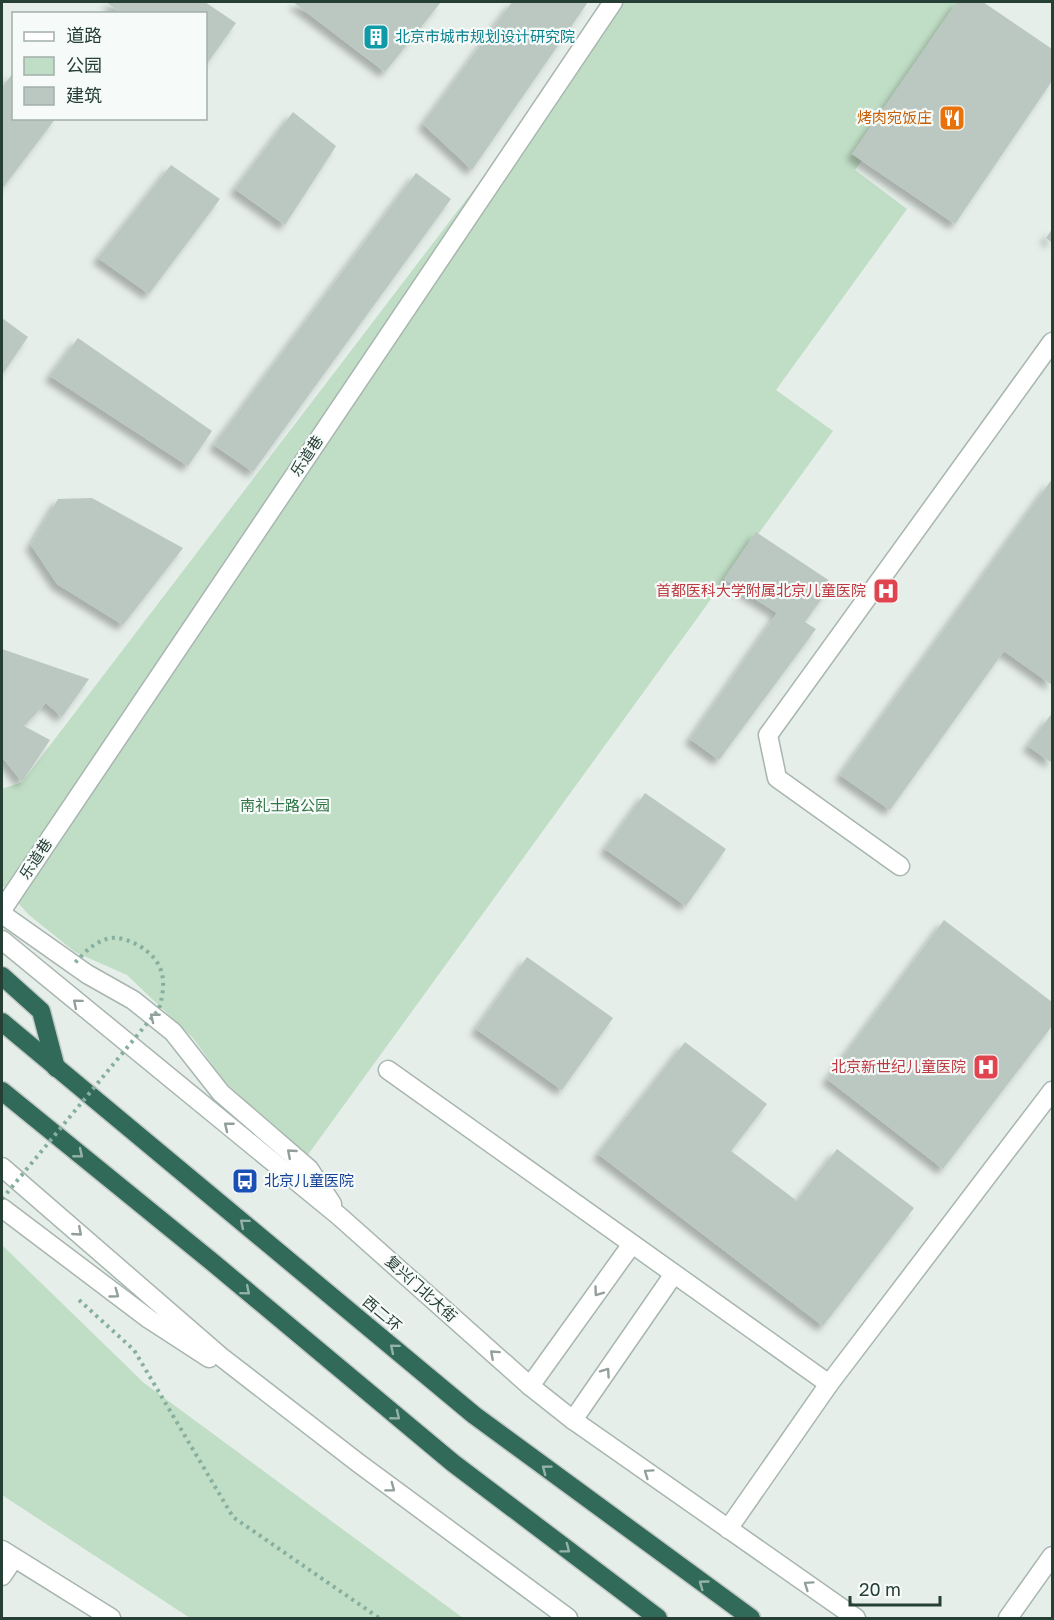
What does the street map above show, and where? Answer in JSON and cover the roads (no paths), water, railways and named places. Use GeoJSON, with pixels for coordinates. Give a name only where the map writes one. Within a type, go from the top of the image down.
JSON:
{"type":"FeatureCollection","features":[{"type":"Feature","properties":{"kind":"highway"},"geometry":{"type":"LineString","coordinates":[[2,976],[42,1011],[56,1068]]}},
{"type":"Feature","properties":{"kind":"highway","name":"西二环"},"geometry":{"type":"LineString","coordinates":[[2,1022],[474,1415],[751,1618]]}},
{"type":"Feature","properties":{"kind":"highway"},"geometry":{"type":"LineString","coordinates":[[2,1091],[211,1261],[453,1463],[658,1618]]}},
{"type":"Feature","properties":{"kind":"highway"},"geometry":{"type":"LineString","coordinates":[[2,1100],[33,1118]]}},
{"type":"Feature","properties":{"kind":"street","name":"乐道巷"},"geometry":{"type":"LineString","coordinates":[[2,912],[613,2]]}},
{"type":"Feature","properties":{"kind":"street"},"geometry":{"type":"LineString","coordinates":[[900,866],[777,778],[768,735],[1053,342]]}},
{"type":"Feature","properties":{"kind":"street"},"geometry":{"type":"LineString","coordinates":[[2,912],[73,965],[133,1000],[173,1032],[221,1093],[309,1169],[339,1216]]}},
{"type":"Feature","properties":{"kind":"street","name":"复兴门北大街"},"geometry":{"type":"LineString","coordinates":[[2,940],[89,1014],[339,1216],[530,1386],[573,1420],[856,1618]]}},
{"type":"Feature","properties":{"kind":"street"},"geometry":{"type":"LineString","coordinates":[[387,1070],[829,1384]]}},
{"type":"Feature","properties":{"kind":"street"},"geometry":{"type":"LineString","coordinates":[[728,1529],[829,1384],[1053,1091]]}},
{"type":"Feature","properties":{"kind":"street"},"geometry":{"type":"LineString","coordinates":[[2,1167],[220,1356],[568,1618]]}},
{"type":"Feature","properties":{"kind":"street"},"geometry":{"type":"LineString","coordinates":[[2,1208],[149,1319],[306,1423]]}},
{"type":"Feature","properties":{"kind":"street"},"geometry":{"type":"LineString","coordinates":[[530,1386],[632,1244]]}},
{"type":"Feature","properties":{"kind":"street"},"geometry":{"type":"LineString","coordinates":[[573,1420],[675,1274]]}},
{"type":"Feature","properties":{"kind":"street"},"geometry":{"type":"LineString","coordinates":[[2,1576],[8,1554],[111,1618]]}},
{"type":"Feature","properties":{"kind":"street"},"geometry":{"type":"LineString","coordinates":[[1008,1618],[1053,1556]]}},
{"type":"Feature","properties":{"kind":"place","name":"北京市城市规划设计研究院"},"geometry":{"type":"Point","coordinates":[376,37]}},
{"type":"Feature","properties":{"kind":"place","name":"烤肉宛饭庄"},"geometry":{"type":"Point","coordinates":[952,118]}},
{"type":"Feature","properties":{"kind":"place","name":"首都医科大学附属北京儿童医院"},"geometry":{"type":"Point","coordinates":[886,591]}},
{"type":"Feature","properties":{"kind":"place","name":"北京新世纪儿童医院"},"geometry":{"type":"Point","coordinates":[986,1067]}},
{"type":"Feature","properties":{"kind":"place","name":"北京儿童医院"},"geometry":{"type":"Point","coordinates":[245,1181]}},
{"type":"Feature","properties":{"kind":"park label","name":"南礼士路公园"},"geometry":{"type":"Point","coordinates":[285,806]}}]}
